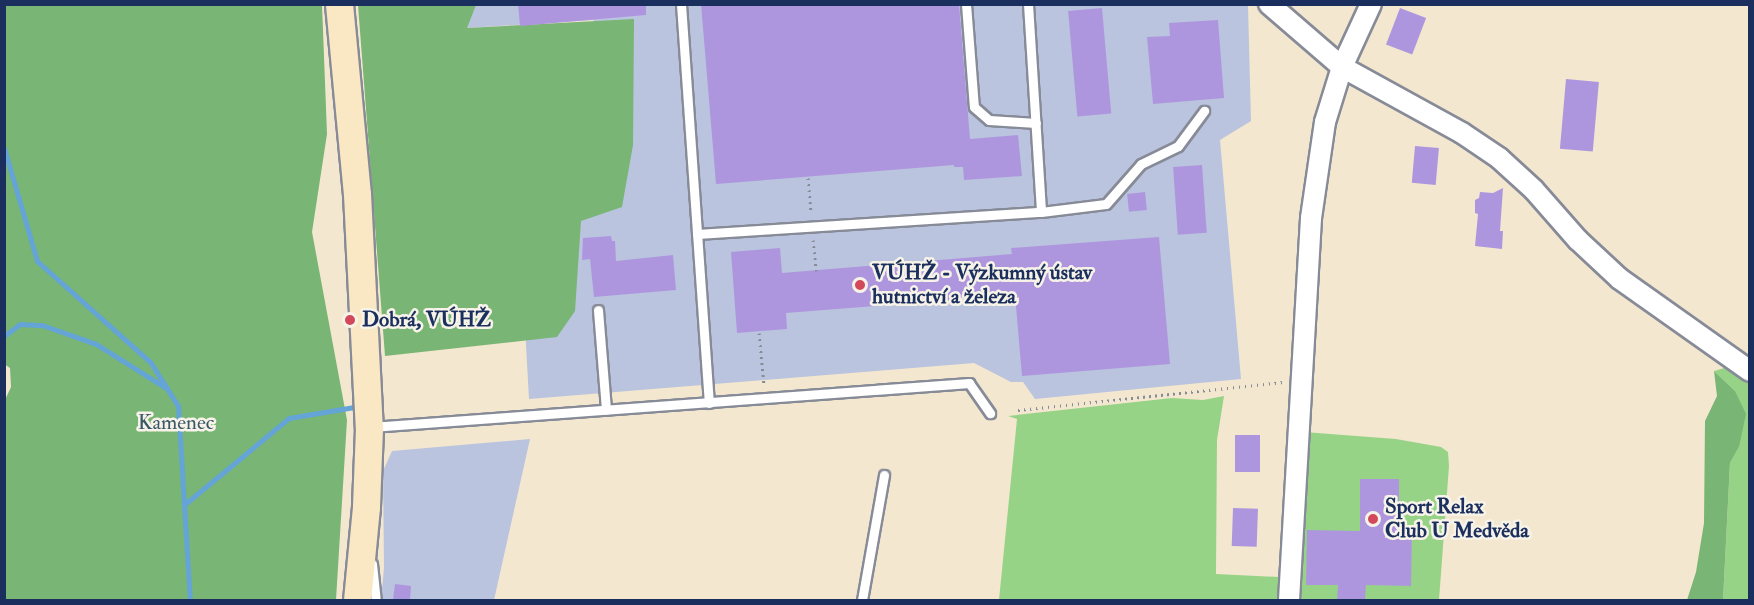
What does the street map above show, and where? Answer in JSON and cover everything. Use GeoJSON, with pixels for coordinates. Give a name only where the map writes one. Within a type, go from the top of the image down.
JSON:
{"type":"FeatureCollection","features":[{"type":"Feature","properties":{"kind":"main road"},"geometry":{"type":"LineString","coordinates":[[339,4],[357,194],[369,428],[366,507],[357,600]]}},
{"type":"Feature","properties":{"kind":"street"},"geometry":{"type":"LineString","coordinates":[[1269,4],[1342,67],[1462,133],[1499,158],[1534,190],[1578,240],[1620,279],[1749,371]]}},
{"type":"Feature","properties":{"kind":"street"},"geometry":{"type":"LineString","coordinates":[[1289,600],[1311,218],[1325,122],[1342,67],[1371,4]]}},
{"type":"Feature","properties":{"kind":"lane"},"geometry":{"type":"LineString","coordinates":[[681,4],[709,403]]}},
{"type":"Feature","properties":{"kind":"lane"},"geometry":{"type":"LineString","coordinates":[[966,4],[975,107],[990,120],[1036,123]]}},
{"type":"Feature","properties":{"kind":"lane"},"geometry":{"type":"LineString","coordinates":[[1028,4],[1041,212]]}},
{"type":"Feature","properties":{"kind":"lane"},"geometry":{"type":"LineString","coordinates":[[697,234],[1041,212],[1106,204],[1141,164],[1178,146],[1204,111]]}},
{"type":"Feature","properties":{"kind":"lane"},"geometry":{"type":"LineString","coordinates":[[349,252],[357,194]]}},
{"type":"Feature","properties":{"kind":"lane"},"geometry":{"type":"LineString","coordinates":[[598,310],[606,410]]}},
{"type":"Feature","properties":{"kind":"lane"},"geometry":{"type":"LineString","coordinates":[[354,341],[369,428],[969,383],[990,413]]}},
{"type":"Feature","properties":{"kind":"lane"},"geometry":{"type":"LineString","coordinates":[[862,600],[884,475]]}},
{"type":"Feature","properties":{"kind":"lane"},"geometry":{"type":"LineString","coordinates":[[366,507],[375,600]]}},
{"type":"Feature","properties":{"kind":"path"},"geometry":{"type":"LineString","coordinates":[[759,333],[765,398]]}},
{"type":"Feature","properties":{"kind":"path"},"geometry":{"type":"LineString","coordinates":[[1018,410],[1300,381]]}},
{"type":"Feature","properties":{"kind":"shaded area"},"geometry":{"type":"Polygon","coordinates":[[[465,5],[1248,5],[1251,121],[1220,140],[1241,379],[1035,399],[1023,382],[1011,382],[974,363],[529,399],[516,167],[594,20],[467,28],[465,5]]]}},
{"type":"Feature","properties":{"kind":"shaded area"},"geometry":{"type":"Polygon","coordinates":[[[530,439],[494,600],[381,600],[384,568],[383,471],[392,451],[530,439]]]}},
{"type":"Feature","properties":{"kind":"green space","name":"Kamenec"},"geometry":{"type":"Polygon","coordinates":[[[4,5],[322,5],[327,134],[312,232],[347,420],[336,600],[5,600],[4,402],[11,387],[10,368],[4,364],[4,5]]]}},
{"type":"Feature","properties":{"kind":"green space"},"geometry":{"type":"Polygon","coordinates":[[[358,5],[476,5],[467,28],[634,19],[633,145],[622,207],[581,221],[575,311],[557,337],[385,356],[358,5]]]}},
{"type":"Feature","properties":{"kind":"green space"},"geometry":{"type":"Polygon","coordinates":[[[1731,366],[1749,376],[1749,600],[1723,600],[1730,463],[1739,447],[1735,391],[1714,371],[1731,366]]]}},
{"type":"Feature","properties":{"kind":"green space"},"geometry":{"type":"Polygon","coordinates":[[[1714,371],[1735,391],[1746,414],[1739,447],[1730,463],[1723,600],[1687,600],[1696,572],[1704,523],[1705,421],[1717,396],[1714,371]]]}},
{"type":"Feature","properties":{"kind":"green space"},"geometry":{"type":"Polygon","coordinates":[[[1224,396],[1217,440],[1216,574],[1279,577],[1278,600],[999,600],[1017,419],[1008,416],[1172,398],[1203,400],[1224,396]]]}},
{"type":"Feature","properties":{"kind":"green space","name":"Sport Relax Club U Medvěda"},"geometry":{"type":"Polygon","coordinates":[[[1304,432],[1396,439],[1441,447],[1448,452],[1449,466],[1439,600],[1296,600],[1304,432]]]}},
{"type":"Feature","properties":{"kind":"building"},"geometry":{"type":"Polygon","coordinates":[[[518,4],[646,4],[646,15],[520,26],[518,4]]]}},
{"type":"Feature","properties":{"kind":"building"},"geometry":{"type":"Polygon","coordinates":[[[701,4],[959,4],[970,139],[1018,135],[1022,176],[964,180],[963,167],[954,167],[954,165],[716,184],[701,4]]]}},
{"type":"Feature","properties":{"kind":"building"},"geometry":{"type":"Polygon","coordinates":[[[1102,8],[1111,114],[1077,117],[1068,11],[1102,8]]]}},
{"type":"Feature","properties":{"kind":"building"},"geometry":{"type":"Polygon","coordinates":[[[1400,8],[1426,18],[1412,54],[1386,44],[1400,8]]]}},
{"type":"Feature","properties":{"kind":"building"},"geometry":{"type":"Polygon","coordinates":[[[1218,20],[1224,98],[1153,104],[1147,37],[1170,36],[1169,23],[1218,20]]]}},
{"type":"Feature","properties":{"kind":"building"},"geometry":{"type":"Polygon","coordinates":[[[1566,79],[1599,82],[1593,152],[1560,149],[1566,79]]]}},
{"type":"Feature","properties":{"kind":"building"},"geometry":{"type":"Polygon","coordinates":[[[1415,146],[1439,148],[1436,185],[1412,183],[1415,146]]]}},
{"type":"Feature","properties":{"kind":"building"},"geometry":{"type":"Polygon","coordinates":[[[1202,165],[1207,233],[1178,235],[1173,167],[1202,165]]]}},
{"type":"Feature","properties":{"kind":"building"},"geometry":{"type":"Polygon","coordinates":[[[1503,188],[1500,231],[1503,231],[1502,249],[1475,246],[1478,214],[1475,213],[1475,200],[1479,198],[1480,192],[1493,193],[1503,188]]]}},
{"type":"Feature","properties":{"kind":"building"},"geometry":{"type":"Polygon","coordinates":[[[1145,192],[1147,210],[1129,212],[1127,194],[1145,192]]]}},
{"type":"Feature","properties":{"kind":"building"},"geometry":{"type":"Polygon","coordinates":[[[611,236],[612,241],[615,241],[616,261],[673,255],[676,290],[594,297],[590,259],[582,260],[583,238],[611,236]]]}},
{"type":"Feature","properties":{"kind":"building"},"geometry":{"type":"Polygon","coordinates":[[[1159,237],[1170,364],[1022,376],[1015,295],[786,313],[787,329],[737,333],[731,252],[780,248],[782,273],[1012,254],[1011,248],[1159,237]]]}},
{"type":"Feature","properties":{"kind":"building"},"geometry":{"type":"Polygon","coordinates":[[[1235,435],[1260,435],[1260,472],[1235,472],[1235,435]]]}},
{"type":"Feature","properties":{"kind":"building"},"geometry":{"type":"Polygon","coordinates":[[[1360,479],[1399,479],[1399,531],[1412,531],[1411,586],[1366,585],[1365,600],[1337,600],[1338,585],[1306,585],[1307,530],[1360,531],[1360,479]]]}},
{"type":"Feature","properties":{"kind":"building"},"geometry":{"type":"Polygon","coordinates":[[[1233,508],[1258,509],[1257,547],[1232,546],[1233,508]]]}},
{"type":"Feature","properties":{"kind":"building"},"geometry":{"type":"Polygon","coordinates":[[[395,584],[411,586],[410,600],[393,600],[395,584]]]}},
{"type":"Feature","properties":{"kind":"waterway"},"geometry":{"type":"LineString","coordinates":[[4,148],[37,261],[151,363],[178,406],[190,600]]}},
{"type":"Feature","properties":{"kind":"waterway"},"geometry":{"type":"LineString","coordinates":[[4,336],[20,324],[42,325],[96,344],[166,388]]}},
{"type":"Feature","properties":{"kind":"waterway"},"geometry":{"type":"LineString","coordinates":[[185,504],[289,418],[354,407]]}},
{"type":"Feature","properties":{"kind":"place","name":"VÚHŽ - Výzkumný ústav hutnictví a železa"},"geometry":{"type":"Point","coordinates":[860,285]}},
{"type":"Feature","properties":{"kind":"place","name":"Dobrá, VÚHŽ"},"geometry":{"type":"Point","coordinates":[350,320]}},
{"type":"Feature","properties":{"kind":"place","name":"Sport Relax Club U Medvěda"},"geometry":{"type":"Point","coordinates":[1373,519]}}]}
